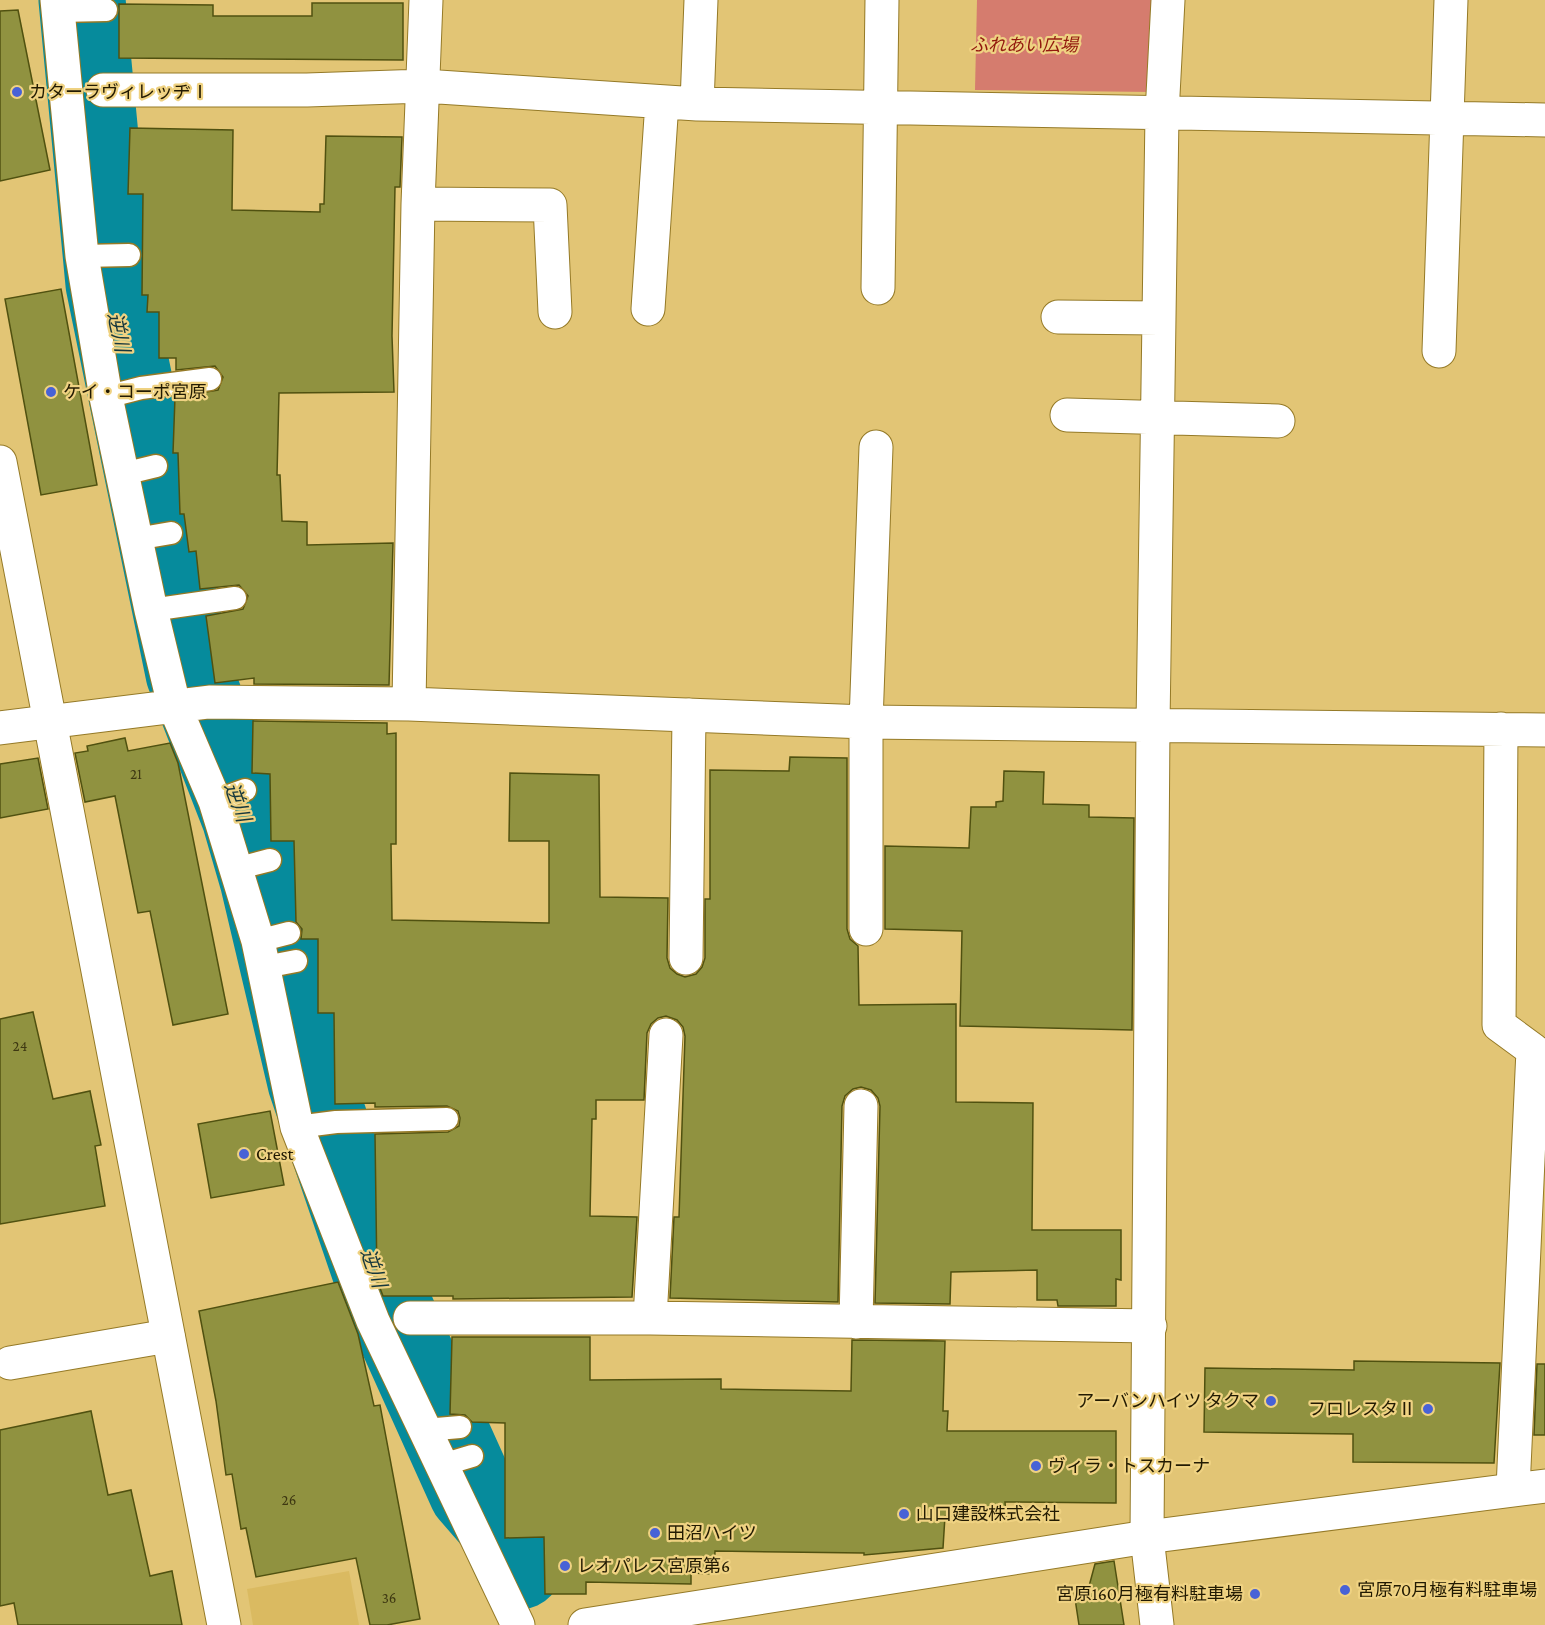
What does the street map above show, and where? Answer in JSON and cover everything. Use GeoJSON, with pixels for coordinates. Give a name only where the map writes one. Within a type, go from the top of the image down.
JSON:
{"type":"FeatureCollection","features":[{"type":"Feature","properties":{"kind":"street"},"geometry":{"type":"LineString","coordinates":[[409,704],[418,204],[426,0]]}},
{"type":"Feature","properties":{"kind":"street"},"geometry":{"type":"LineString","coordinates":[[697,104],[701,0]]}},
{"type":"Feature","properties":{"kind":"street"},"geometry":{"type":"LineString","coordinates":[[878,288],[878,108],[882,0]]}},
{"type":"Feature","properties":{"kind":"street"},"geometry":{"type":"LineString","coordinates":[[1157,1625],[1146,1537],[1157,417],[1162,114],[1168,0]]}},
{"type":"Feature","properties":{"kind":"street"},"geometry":{"type":"LineString","coordinates":[[1439,351],[1451,0]]}},
{"type":"Feature","properties":{"kind":"street"},"geometry":{"type":"LineString","coordinates":[[77,9],[122,392],[167,607],[191,704],[229,796],[252,865],[272,954],[316,1124],[373,1321],[429,1430],[454,1461],[518,1625]]}},
{"type":"Feature","properties":{"kind":"street"},"geometry":{"type":"LineString","coordinates":[[103,90],[307,90],[424,86],[697,104],[1545,120]]}},
{"type":"Feature","properties":{"kind":"street"},"geometry":{"type":"LineString","coordinates":[[648,309],[662,102]]}},
{"type":"Feature","properties":{"kind":"street"},"geometry":{"type":"LineString","coordinates":[[418,204],[550,205],[555,312]]}},
{"type":"Feature","properties":{"kind":"street"},"geometry":{"type":"LineString","coordinates":[[1058,317],[1159,318]]}},
{"type":"Feature","properties":{"kind":"street"},"geometry":{"type":"LineString","coordinates":[[1067,416],[1278,420]]}},
{"type":"Feature","properties":{"kind":"street"},"geometry":{"type":"LineString","coordinates":[[866,929],[866,722],[876,447]]}},
{"type":"Feature","properties":{"kind":"street"},"geometry":{"type":"LineString","coordinates":[[0,462],[224,1625]]}},
{"type":"Feature","properties":{"kind":"street"},"geometry":{"type":"LineString","coordinates":[[0,728],[191,704],[409,704],[866,722],[1545,730]]}},
{"type":"Feature","properties":{"kind":"street"},"geometry":{"type":"LineString","coordinates":[[686,958],[689,715]]}},
{"type":"Feature","properties":{"kind":"street"},"geometry":{"type":"LineString","coordinates":[[1501,729],[1499,1025],[1533,1050],[1513,1489]]}},
{"type":"Feature","properties":{"kind":"street"},"geometry":{"type":"LineString","coordinates":[[650,1318],[666,1035]]}},
{"type":"Feature","properties":{"kind":"street"},"geometry":{"type":"LineString","coordinates":[[856,1322],[861,1106]]}},
{"type":"Feature","properties":{"kind":"street"},"geometry":{"type":"LineString","coordinates":[[410,1318],[650,1318],[1149,1326]]}},
{"type":"Feature","properties":{"kind":"street"},"geometry":{"type":"LineString","coordinates":[[10,1363],[168,1336]]}},
{"type":"Feature","properties":{"kind":"street"},"geometry":{"type":"LineString","coordinates":[[585,1625],[1146,1537],[1545,1486]]}},
{"type":"Feature","properties":{"kind":"lane"},"geometry":{"type":"LineString","coordinates":[[122,392],[210,379]]}},
{"type":"Feature","properties":{"kind":"lane"},"geometry":{"type":"LineString","coordinates":[[167,607],[236,598]]}},
{"type":"Feature","properties":{"kind":"lane"},"geometry":{"type":"LineString","coordinates":[[272,954],[289,933]]}},
{"type":"Feature","properties":{"kind":"lane"},"geometry":{"type":"LineString","coordinates":[[316,1124],[447,1119]]}},
{"type":"Feature","properties":{"kind":"lane"},"geometry":{"type":"LineString","coordinates":[[429,1430],[460,1427]]}},
{"type":"Feature","properties":{"kind":"shaded area"},"geometry":{"type":"Polygon","coordinates":[[[349,1571],[359,1625],[253,1625],[247,1589],[349,1571]]]}},
{"type":"Feature","properties":{"kind":"green space","name":"ふれあい広場"},"geometry":{"type":"Polygon","coordinates":[[[977,0],[1157,0],[1154,92],[975,90],[977,0]]]}},
{"type":"Feature","properties":{"kind":"building"},"geometry":{"type":"Polygon","coordinates":[[[312,3],[403,3],[403,60],[119,58],[119,4],[213,5],[213,16],[312,16],[312,3]]]}},
{"type":"Feature","properties":{"kind":"building","name":"カターラヴィレッヂⅠ"},"geometry":{"type":"Polygon","coordinates":[[[18,10],[50,170],[0,181],[0,11],[18,10]]]}},
{"type":"Feature","properties":{"kind":"building"},"geometry":{"type":"Polygon","coordinates":[[[130,128],[233,130],[232,210],[320,212],[320,204],[324,204],[326,136],[402,137],[400,187],[395,187],[392,336],[394,392],[279,393],[277,475],[280,475],[282,521],[307,522],[307,545],[393,543],[389,685],[254,684],[254,678],[215,683],[206,616],[243,609],[248,596],[239,585],[200,589],[196,551],[189,552],[184,514],[180,514],[178,453],[173,453],[175,397],[218,390],[223,377],[215,366],[176,370],[176,358],[159,358],[159,312],[147,312],[148,295],[142,295],[143,194],[128,194],[130,128]]]}},
{"type":"Feature","properties":{"kind":"building","name":"ケイ・コーポ宮原"},"geometry":{"type":"Polygon","coordinates":[[[61,289],[97,485],[41,495],[5,299],[61,289]]]}},
{"type":"Feature","properties":{"kind":"building"},"geometry":{"type":"Polygon","coordinates":[[[253,721],[387,723],[387,734],[396,733],[396,844],[391,844],[392,920],[549,923],[549,841],[509,841],[510,773],[599,775],[600,897],[668,898],[667,958],[670,968],[685,977],[696,974],[705,958],[705,899],[710,899],[710,770],[789,771],[790,757],[847,758],[847,929],[850,939],[858,946],[859,1005],[956,1004],[956,1102],[1033,1103],[1032,1230],[1121,1230],[1121,1280],[1116,1279],[1116,1306],[1058,1306],[1057,1300],[1037,1300],[1037,1270],[951,1272],[950,1304],[875,1303],[880,1106],[878,1098],[871,1090],[861,1087],[853,1089],[845,1096],[842,1106],[838,1302],[670,1298],[674,1217],[679,1217],[685,1036],[683,1027],[677,1020],[666,1016],[658,1018],[651,1024],[647,1033],[644,1100],[596,1100],[596,1119],[592,1119],[590,1216],[637,1217],[632,1297],[453,1299],[453,1296],[383,1296],[377,1280],[375,1134],[448,1132],[459,1126],[460,1118],[458,1111],[447,1106],[375,1107],[375,1103],[335,1104],[334,1013],[318,1013],[318,939],[301,939],[302,929],[296,922],[294,841],[271,841],[270,774],[252,773],[253,721]]]}},
{"type":"Feature","properties":{"kind":"building"},"geometry":{"type":"Polygon","coordinates":[[[125,738],[128,751],[170,743],[178,763],[228,1014],[173,1025],[150,911],[138,913],[115,796],[85,802],[75,753],[88,751],[87,746],[125,738]]]}},
{"type":"Feature","properties":{"kind":"building"},"geometry":{"type":"Polygon","coordinates":[[[38,758],[48,809],[0,818],[0,764],[38,758]]]}},
{"type":"Feature","properties":{"kind":"building"},"geometry":{"type":"Polygon","coordinates":[[[1004,771],[1044,772],[1043,804],[1089,805],[1089,817],[1134,818],[1132,1030],[960,1026],[962,931],[885,929],[885,846],[969,848],[971,807],[996,807],[996,802],[1003,801],[1004,771]]]}},
{"type":"Feature","properties":{"kind":"building"},"geometry":{"type":"Polygon","coordinates":[[[33,1012],[53,1099],[90,1091],[101,1145],[95,1146],[105,1206],[0,1224],[0,1019],[33,1012]]]}},
{"type":"Feature","properties":{"kind":"building","name":"Crest"},"geometry":{"type":"Polygon","coordinates":[[[270,1111],[284,1185],[211,1198],[198,1124],[270,1111]]]}},
{"type":"Feature","properties":{"kind":"building"},"geometry":{"type":"Polygon","coordinates":[[[338,1282],[358,1334],[374,1406],[380,1405],[420,1619],[387,1625],[370,1625],[356,1558],[256,1577],[246,1528],[241,1529],[232,1474],[226,1475],[216,1401],[199,1311],[338,1282]]]}},
{"type":"Feature","properties":{"kind":"building"},"geometry":{"type":"Polygon","coordinates":[[[452,1337],[590,1337],[590,1380],[721,1379],[721,1389],[851,1391],[852,1340],[945,1341],[943,1411],[948,1411],[947,1431],[1116,1431],[1116,1503],[1005,1502],[1006,1517],[945,1516],[943,1548],[864,1555],[864,1553],[715,1551],[714,1574],[691,1573],[691,1584],[586,1582],[586,1594],[545,1594],[544,1537],[505,1538],[505,1423],[472,1422],[465,1415],[450,1414],[452,1337]]]}},
{"type":"Feature","properties":{"kind":"building"},"geometry":{"type":"Polygon","coordinates":[[[1354,1361],[1500,1363],[1494,1463],[1353,1462],[1353,1434],[1204,1432],[1205,1368],[1354,1370],[1354,1361]]]}},
{"type":"Feature","properties":{"kind":"building"},"geometry":{"type":"Polygon","coordinates":[[[1537,1364],[1545,1364],[1545,1435],[1534,1435],[1537,1364]]]}},
{"type":"Feature","properties":{"kind":"building"},"geometry":{"type":"Polygon","coordinates":[[[91,1411],[108,1495],[131,1490],[150,1576],[172,1571],[182,1625],[18,1625],[14,1603],[0,1606],[0,1430],[91,1411]]]}},
{"type":"Feature","properties":{"kind":"building"},"geometry":{"type":"Polygon","coordinates":[[[1114,1561],[1124,1625],[1079,1625],[1074,1592],[1088,1590],[1095,1564],[1114,1561]]]}},
{"type":"Feature","properties":{"kind":"waterway","name":"逆川"},"geometry":{"type":"LineString","coordinates":[[82,0],[109,284],[189,673],[245,817],[263,879],[311,1082],[384,1296],[472,1491],[498,1521],[519,1566]]}},
{"type":"Feature","properties":{"kind":"place","name":"カターラヴィレッヂⅠ"},"geometry":{"type":"Point","coordinates":[17,92]}},
{"type":"Feature","properties":{"kind":"place","name":"ケイ・コーポ宮原"},"geometry":{"type":"Point","coordinates":[51,392]}},
{"type":"Feature","properties":{"kind":"place","name":"Crest"},"geometry":{"type":"Point","coordinates":[244,1154]}},
{"type":"Feature","properties":{"kind":"place","name":"アーバンハイツ タクマ"},"geometry":{"type":"Point","coordinates":[1271,1401]}},
{"type":"Feature","properties":{"kind":"place","name":"フロレスタⅡ"},"geometry":{"type":"Point","coordinates":[1428,1409]}},
{"type":"Feature","properties":{"kind":"place","name":"ヴィラ・トスカーナ"},"geometry":{"type":"Point","coordinates":[1036,1466]}},
{"type":"Feature","properties":{"kind":"place","name":"山口建設株式会社"},"geometry":{"type":"Point","coordinates":[904,1514]}},
{"type":"Feature","properties":{"kind":"place","name":"田沼ハイツ"},"geometry":{"type":"Point","coordinates":[655,1533]}},
{"type":"Feature","properties":{"kind":"place","name":"レオパレス宮原第6"},"geometry":{"type":"Point","coordinates":[565,1566]}},
{"type":"Feature","properties":{"kind":"place","name":"宮原70月極有料駐車場"},"geometry":{"type":"Point","coordinates":[1345,1590]}},
{"type":"Feature","properties":{"kind":"place","name":"宮原160月極有料駐車場"},"geometry":{"type":"Point","coordinates":[1255,1594]}}]}
